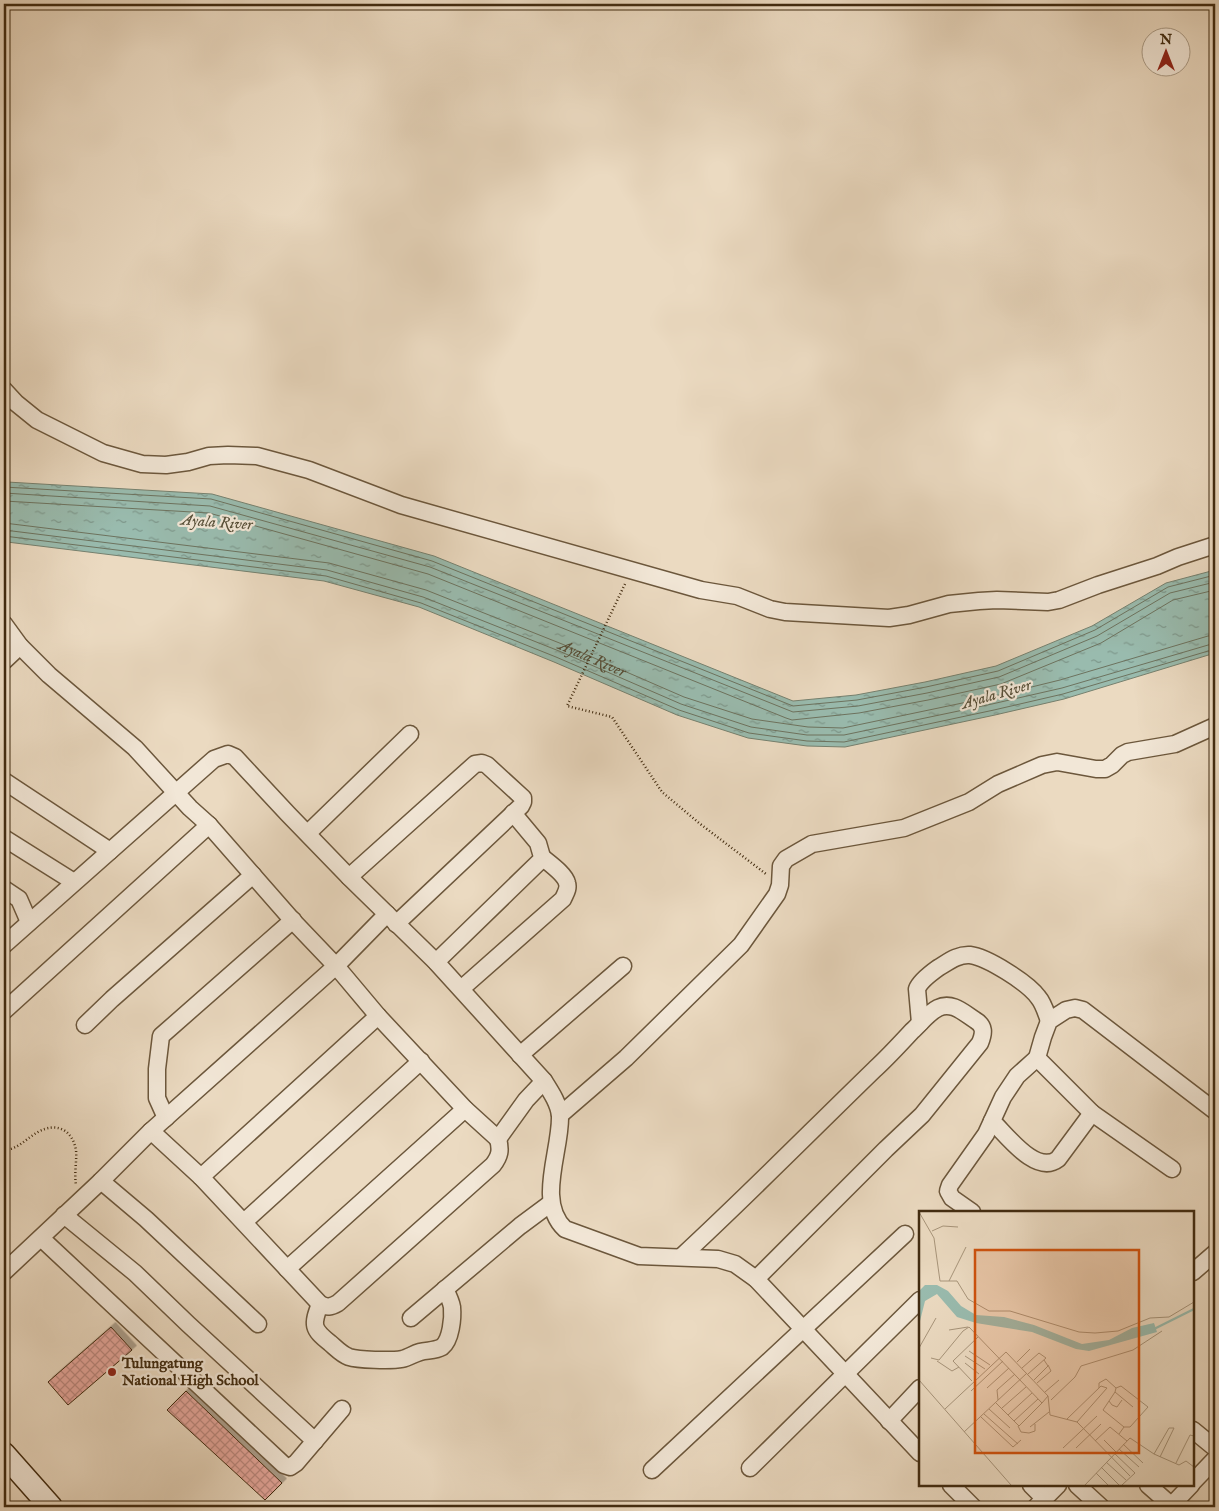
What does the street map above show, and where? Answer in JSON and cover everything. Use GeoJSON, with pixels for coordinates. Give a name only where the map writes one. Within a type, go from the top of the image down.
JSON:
{"type":"FeatureCollection","features":[{"type":"Feature","properties":{"kind":"street"},"geometry":{"type":"LineString","coordinates":[[4,390],[16,403],[37,420],[103,453],[142,464],[166,466],[209,456],[257,456],[310,470],[401,505],[701,590],[737,596],[770,609],[785,612],[888,618],[909,615],[950,604],[997,600],[1048,602],[1059,600],[1215,545]]}},
{"type":"Feature","properties":{"kind":"street"},"geometry":{"type":"LineString","coordinates":[[4,624],[20,646],[49,675],[135,748],[190,808],[209,825],[292,920],[336,966],[378,1016],[465,1109],[498,1139],[500,1149],[498,1158],[493,1166],[338,1303],[325,1307],[320,1304],[201,1177],[151,1131]]}},
{"type":"Feature","properties":{"kind":"street"},"geometry":{"type":"LineString","coordinates":[[4,661],[20,646]]}},
{"type":"Feature","properties":{"kind":"street"},"geometry":{"type":"LineString","coordinates":[[560,1115],[626,1058],[741,945],[777,894],[782,866],[786,859],[812,844],[904,828],[969,802],[998,784],[1042,765],[1058,762],[1105,769],[1128,752],[1175,744],[1215,726]]}},
{"type":"Feature","properties":{"kind":"street"},"geometry":{"type":"LineString","coordinates":[[308,834],[410,734]]}},
{"type":"Feature","properties":{"kind":"street"},"geometry":{"type":"LineString","coordinates":[[4,945],[214,759],[228,754],[239,760],[282,808],[349,877],[436,962],[544,1081],[556,1101],[560,1115],[551,1189],[551,1202],[554,1215],[559,1224],[565,1229],[639,1256],[718,1259],[735,1264],[756,1279],[919,1452]]}},
{"type":"Feature","properties":{"kind":"street"},"geometry":{"type":"LineString","coordinates":[[4,1272],[151,1131],[336,966],[513,813],[523,804],[523,798],[486,765],[482,763],[475,764],[349,877]]}},
{"type":"Feature","properties":{"kind":"street"},"geometry":{"type":"LineString","coordinates":[[4,780],[110,851]]}},
{"type":"Feature","properties":{"kind":"street"},"geometry":{"type":"LineString","coordinates":[[461,989],[563,899],[567,890],[567,882],[555,867],[542,857],[538,843],[513,813]]}},
{"type":"Feature","properties":{"kind":"street"},"geometry":{"type":"LineString","coordinates":[[4,1011],[209,825]]}},
{"type":"Feature","properties":{"kind":"street"},"geometry":{"type":"LineString","coordinates":[[4,838],[74,882]]}},
{"type":"Feature","properties":{"kind":"street"},"geometry":{"type":"LineString","coordinates":[[436,962],[542,857]]}},
{"type":"Feature","properties":{"kind":"street"},"geometry":{"type":"LineString","coordinates":[[85,1025],[253,875]]}},
{"type":"Feature","properties":{"kind":"street"},"geometry":{"type":"LineString","coordinates":[[4,889],[19,898],[29,922]]}},
{"type":"Feature","properties":{"kind":"street"},"geometry":{"type":"LineString","coordinates":[[166,1118],[157,1098],[157,1069],[161,1036],[292,920]]}},
{"type":"Feature","properties":{"kind":"street"},"geometry":{"type":"LineString","coordinates":[[920,1023],[918,985],[933,971],[960,956],[969,955],[983,959],[1030,988],[1040,998],[1049,1022]]}},
{"type":"Feature","properties":{"kind":"street"},"geometry":{"type":"LineString","coordinates":[[520,1055],[623,966]]}},
{"type":"Feature","properties":{"kind":"street"},"geometry":{"type":"LineString","coordinates":[[680,1258],[883,1062],[920,1023],[937,1009],[953,1006],[980,1023],[983,1028],[980,1043],[922,1115],[756,1279]]}},
{"type":"Feature","properties":{"kind":"street"},"geometry":{"type":"LineString","coordinates":[[971,1211],[952,1198],[948,1191],[950,1185],[986,1134],[1003,1097],[1018,1076],[1037,1058],[1042,1037],[1049,1022],[1066,1010],[1075,1008],[1083,1010],[1215,1111]]}},
{"type":"Feature","properties":{"kind":"street"},"geometry":{"type":"LineString","coordinates":[[201,1177],[378,1016]]}},
{"type":"Feature","properties":{"kind":"street"},"geometry":{"type":"LineString","coordinates":[[1037,1058],[1092,1113],[1172,1169]]}},
{"type":"Feature","properties":{"kind":"street"},"geometry":{"type":"LineString","coordinates":[[244,1222],[421,1061]]}},
{"type":"Feature","properties":{"kind":"street"},"geometry":{"type":"LineString","coordinates":[[498,1139],[526,1100],[544,1081]]}},
{"type":"Feature","properties":{"kind":"street"},"geometry":{"type":"LineString","coordinates":[[287,1269],[465,1109]]}},
{"type":"Feature","properties":{"kind":"street"},"geometry":{"type":"LineString","coordinates":[[992,1121],[1018,1148],[1037,1161],[1048,1164],[1058,1159],[1092,1113]]}},
{"type":"Feature","properties":{"kind":"street"},"geometry":{"type":"LineString","coordinates":[[101,1181],[166,1238],[258,1324]]}},
{"type":"Feature","properties":{"kind":"street"},"geometry":{"type":"LineString","coordinates":[[411,1318],[551,1202]]}},
{"type":"Feature","properties":{"kind":"street"},"geometry":{"type":"LineString","coordinates":[[64,1215],[135,1273],[315,1441]]}},
{"type":"Feature","properties":{"kind":"street"},"geometry":{"type":"LineString","coordinates":[[652,1470],[904,1234]]}},
{"type":"Feature","properties":{"kind":"street"},"geometry":{"type":"LineString","coordinates":[[41,1238],[280,1462],[290,1467],[296,1463],[342,1409]]}},
{"type":"Feature","properties":{"kind":"street"},"geometry":{"type":"LineString","coordinates":[[1194,1271],[1215,1254]]}},
{"type":"Feature","properties":{"kind":"street"},"geometry":{"type":"LineString","coordinates":[[320,1304],[314,1319],[315,1328],[343,1354],[352,1358],[400,1359],[441,1348],[446,1342],[452,1307],[445,1289]]}},
{"type":"Feature","properties":{"kind":"street"},"geometry":{"type":"LineString","coordinates":[[750,1468],[919,1301]]}},
{"type":"Feature","properties":{"kind":"street"},"geometry":{"type":"LineString","coordinates":[[888,1421],[919,1389]]}},
{"type":"Feature","properties":{"kind":"street"},"geometry":{"type":"LineString","coordinates":[[1194,1431],[1215,1448]]}},
{"type":"Feature","properties":{"kind":"street"},"geometry":{"type":"LineString","coordinates":[[4,1454],[51,1507]]}},
{"type":"Feature","properties":{"kind":"street"},"geometry":{"type":"LineString","coordinates":[[1194,1478],[1215,1459]]}},
{"type":"Feature","properties":{"kind":"street"},"geometry":{"type":"LineString","coordinates":[[952,1486],[974,1507]]}},
{"type":"Feature","properties":{"kind":"street"},"geometry":{"type":"LineString","coordinates":[[1032,1486],[1040,1503],[1057,1486]]}},
{"type":"Feature","properties":{"kind":"street"},"geometry":{"type":"LineString","coordinates":[[1078,1486],[1101,1507]]}},
{"type":"Feature","properties":{"kind":"street"},"geometry":{"type":"LineString","coordinates":[[1149,1486],[1172,1507],[1188,1486]]}},
{"type":"Feature","properties":{"kind":"path"},"geometry":{"type":"LineString","coordinates":[[632,569],[567,706],[612,717],[662,792],[780,885]]}},
{"type":"Feature","properties":{"kind":"path"},"geometry":{"type":"LineString","coordinates":[[4,1150],[17,1146],[40,1131],[53,1128],[67,1131],[73,1139],[76,1152],[75,1178],[77,1202]]}},
{"type":"Feature","properties":{"kind":"water","name":"Ayala River"},"geometry":{"type":"Polygon","coordinates":[[[4,481],[212,494],[434,556],[793,701],[856,695],[996,666],[1092,626],[1166,583],[1215,570],[1215,653],[1064,699],[845,747],[807,746],[748,738],[677,715],[419,607],[324,581],[4,541],[4,481]]]}},
{"type":"Feature","properties":{"kind":"building"},"geometry":{"type":"Polygon","coordinates":[[[111,1327],[132,1350],[68,1405],[48,1382],[111,1327]]]}},
{"type":"Feature","properties":{"kind":"building"},"geometry":{"type":"Polygon","coordinates":[[[186,1391],[282,1483],[265,1500],[167,1410],[186,1391]]]}},
{"type":"Feature","properties":{"kind":"place","name":"Tulungatung National High School"},"geometry":{"type":"Point","coordinates":[112,1372]}}]}
